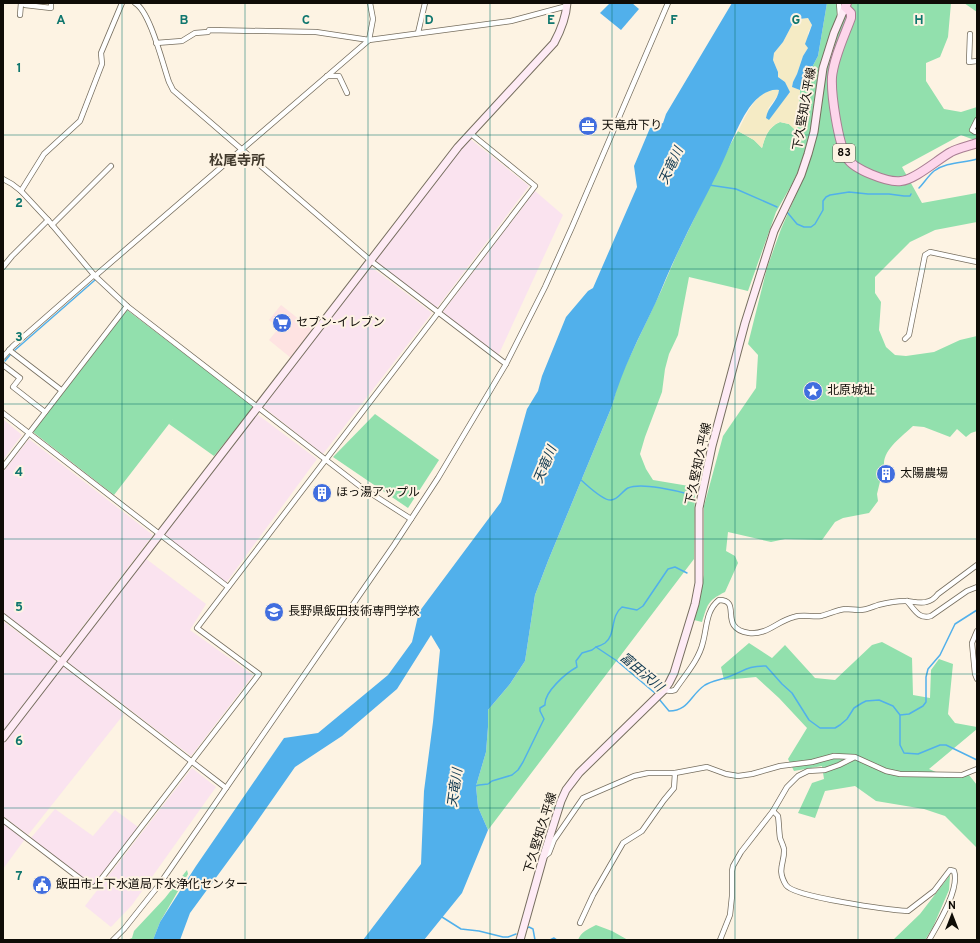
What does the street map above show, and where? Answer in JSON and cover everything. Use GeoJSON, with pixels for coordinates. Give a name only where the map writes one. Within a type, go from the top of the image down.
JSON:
{"type":"FeatureCollection","features":[{"type":"Feature","properties":{"kind":"main road"},"geometry":{"type":"LineString","coordinates":[[3,738],[458,147],[554,43],[562,30],[567,4]]}},
{"type":"Feature","properties":{"kind":"main road","name":"下久堅知久平線"},"geometry":{"type":"LineString","coordinates":[[520,940],[561,801],[570,784],[579,773],[663,692],[674,673],[695,604],[698,583],[699,508],[712,446],[745,323],[774,231],[801,175],[808,154],[814,132],[823,68],[844,4]]}},
{"type":"Feature","properties":{"kind":"main road","name":"83"},"geometry":{"type":"LineString","coordinates":[[844,4],[851,13],[851,18],[834,67],[832,92],[842,145],[849,161],[878,176],[894,181],[902,181],[920,173],[953,151],[977,143]]}},
{"type":"Feature","properties":{"kind":"street"},"geometry":{"type":"LineString","coordinates":[[20,15],[23,4],[50,8],[51,3]]}},
{"type":"Feature","properties":{"kind":"street"},"geometry":{"type":"LineString","coordinates":[[21,191],[44,154],[80,121],[102,64],[101,53],[122,3]]}},
{"type":"Feature","properties":{"kind":"street"},"geometry":{"type":"LineString","coordinates":[[135,3],[145,14],[173,90],[371,261],[506,364]]}},
{"type":"Feature","properties":{"kind":"street"},"geometry":{"type":"LineString","coordinates":[[3,357],[94,275],[369,40],[373,19],[370,3]]}},
{"type":"Feature","properties":{"kind":"street"},"geometry":{"type":"LineString","coordinates":[[418,33],[425,3]]}},
{"type":"Feature","properties":{"kind":"street"},"geometry":{"type":"LineString","coordinates":[[113,940],[124,929],[159,885],[411,519],[438,478],[506,364],[545,287],[572,227],[668,3]]}},
{"type":"Feature","properties":{"kind":"street"},"geometry":{"type":"LineString","coordinates":[[156,43],[182,41],[195,33],[215,30],[316,32],[369,40],[511,21],[567,4]]}},
{"type":"Feature","properties":{"kind":"street"},"geometry":{"type":"LineString","coordinates":[[970,34],[969,62],[977,61]]}},
{"type":"Feature","properties":{"kind":"street"},"geometry":{"type":"LineString","coordinates":[[327,76],[339,76],[347,93]]}},
{"type":"Feature","properties":{"kind":"street"},"geometry":{"type":"LineString","coordinates":[[977,120],[972,130],[974,132],[977,131]]}},
{"type":"Feature","properties":{"kind":"street"},"geometry":{"type":"LineString","coordinates":[[3,820],[91,887],[95,887],[259,674],[197,628],[325,459],[439,314],[535,186],[470,133]]}},
{"type":"Feature","properties":{"kind":"street"},"geometry":{"type":"LineString","coordinates":[[52,225],[111,166]]}},
{"type":"Feature","properties":{"kind":"street"},"geometry":{"type":"LineString","coordinates":[[3,179],[21,191],[48,220],[94,275],[127,306],[361,487],[411,519]]}},
{"type":"Feature","properties":{"kind":"street"},"geometry":{"type":"LineString","coordinates":[[3,267],[48,220]]}},
{"type":"Feature","properties":{"kind":"street"},"geometry":{"type":"LineString","coordinates":[[905,339],[909,335],[925,255],[930,252],[977,262]]}},
{"type":"Feature","properties":{"kind":"street"},"geometry":{"type":"LineString","coordinates":[[3,467],[127,306]]}},
{"type":"Feature","properties":{"kind":"street"},"geometry":{"type":"LineString","coordinates":[[9,350],[61,390]]}},
{"type":"Feature","properties":{"kind":"street"},"geometry":{"type":"LineString","coordinates":[[3,366],[20,378],[13,387],[45,412]]}},
{"type":"Feature","properties":{"kind":"street"},"geometry":{"type":"LineString","coordinates":[[3,413],[228,587]]}},
{"type":"Feature","properties":{"kind":"street"},"geometry":{"type":"LineString","coordinates":[[663,692],[675,690],[698,656],[703,644],[711,608],[719,600],[724,600],[730,605],[734,627],[738,630],[759,634],[769,630],[784,620],[796,616],[822,616],[845,609],[861,610],[906,601],[925,603],[934,599],[938,594],[977,565]]}},
{"type":"Feature","properties":{"kind":"street"},"geometry":{"type":"LineString","coordinates":[[906,601],[920,616],[926,618],[967,591],[977,587]]}},
{"type":"Feature","properties":{"kind":"street"},"geometry":{"type":"LineString","coordinates":[[3,616],[226,788]]}},
{"type":"Feature","properties":{"kind":"street"},"geometry":{"type":"LineString","coordinates":[[977,631],[972,644],[975,674],[977,679]]}},
{"type":"Feature","properties":{"kind":"street"},"geometry":{"type":"LineString","coordinates":[[544,858],[549,853],[554,840],[583,798],[634,776],[648,772],[675,773],[707,767],[726,774],[738,776],[752,774],[780,766],[812,762],[834,756],[855,757],[886,771],[900,774],[962,775],[977,769]]}},
{"type":"Feature","properties":{"kind":"street"},"geometry":{"type":"LineString","coordinates":[[720,940],[730,915],[733,866],[741,852],[773,811],[787,787],[798,776],[808,771],[825,770],[855,757]]}},
{"type":"Feature","properties":{"kind":"street"},"geometry":{"type":"LineString","coordinates":[[580,923],[592,895],[623,843],[642,831],[674,788],[675,773]]}},
{"type":"Feature","properties":{"kind":"street"},"geometry":{"type":"LineString","coordinates":[[773,811],[778,816],[780,839],[784,848],[780,866],[781,872],[787,887],[794,891],[825,898],[908,911],[934,891],[950,870],[954,871],[956,876],[952,892],[939,924],[929,940]]}},
{"type":"Feature","properties":{"kind":"shaded area"},"geometry":{"type":"Polygon","coordinates":[[[469,138],[529,186],[436,309],[375,261],[469,138]]]}},
{"type":"Feature","properties":{"kind":"shaded area"},"geometry":{"type":"Polygon","coordinates":[[[535,191],[563,215],[498,356],[442,313],[535,191]]]}},
{"type":"Feature","properties":{"kind":"shaded area"},"geometry":{"type":"Polygon","coordinates":[[[370,266],[432,313],[323,454],[262,406],[370,266]]]}},
{"type":"Feature","properties":{"kind":"shaded area"},"geometry":{"type":"Polygon","coordinates":[[[281,305],[314,331],[291,358],[269,340],[279,328],[269,320],[281,305]]]}},
{"type":"Feature","properties":{"kind":"shaded area"},"geometry":{"type":"Polygon","coordinates":[[[257,414],[317,459],[226,583],[163,534],[257,414]]]}},
{"type":"Feature","properties":{"kind":"shaded area"},"geometry":{"type":"Polygon","coordinates":[[[3,419],[22,435],[3,460],[3,419]]]}},
{"type":"Feature","properties":{"kind":"shaded area"},"geometry":{"type":"Polygon","coordinates":[[[29,439],[153,535],[60,656],[3,613],[3,472],[29,439]]]}},
{"type":"Feature","properties":{"kind":"shaded area"},"geometry":{"type":"Polygon","coordinates":[[[145,558],[206,604],[190,630],[253,675],[191,756],[66,661],[145,558]]]}},
{"type":"Feature","properties":{"kind":"shaded area"},"geometry":{"type":"Polygon","coordinates":[[[3,621],[57,662],[3,731],[3,621]]]}},
{"type":"Feature","properties":{"kind":"shaded area"},"geometry":{"type":"Polygon","coordinates":[[[62,665],[124,714],[28,835],[3,816],[3,741],[62,665]]]}},
{"type":"Feature","properties":{"kind":"shaded area"},"geometry":{"type":"Polygon","coordinates":[[[192,768],[216,787],[132,905],[111,927],[85,906],[192,768]]]}},
{"type":"Feature","properties":{"kind":"shaded area"},"geometry":{"type":"Polygon","coordinates":[[[55,809],[93,836],[115,810],[138,827],[93,885],[31,838],[55,809]]]}},
{"type":"Feature","properties":{"kind":"shaded area"},"geometry":{"type":"Polygon","coordinates":[[[3,822],[25,839],[3,869],[3,822]]]}},
{"type":"Feature","properties":{"kind":"green space"},"geometry":{"type":"Polygon","coordinates":[[[827,3],[951,3],[948,37],[940,57],[926,63],[926,81],[944,109],[961,112],[977,107],[977,141],[961,135],[902,167],[922,203],[977,193],[977,222],[935,230],[910,242],[875,277],[875,293],[881,302],[879,330],[886,347],[895,355],[906,356],[934,352],[960,340],[977,336],[977,431],[966,437],[957,429],[950,437],[924,427],[913,426],[890,448],[885,459],[877,494],[878,501],[869,513],[843,518],[835,522],[822,540],[785,539],[771,542],[728,532],[726,551],[735,556],[738,563],[725,592],[711,601],[702,622],[694,620],[704,575],[704,506],[723,436],[756,388],[758,355],[748,344],[767,268],[781,229],[803,179],[801,165],[776,212],[748,291],[689,277],[678,335],[669,354],[665,369],[662,392],[640,454],[646,469],[653,480],[695,487],[694,559],[488,830],[478,807],[476,786],[486,752],[488,710],[510,684],[525,661],[535,595],[612,406],[624,369],[677,254],[738,131],[754,140],[762,148],[766,136],[770,130],[780,122],[789,124],[797,131],[800,90],[818,56],[827,3]]]}},
{"type":"Feature","properties":{"kind":"green space"},"geometry":{"type":"Polygon","coordinates":[[[964,3],[977,3],[977,12],[964,3]]]}},
{"type":"Feature","properties":{"kind":"green space"},"geometry":{"type":"Polygon","coordinates":[[[127,310],[252,405],[252,409],[214,456],[169,424],[179,411],[114,495],[33,432],[127,310]]]}},
{"type":"Feature","properties":{"kind":"green space"},"geometry":{"type":"Polygon","coordinates":[[[375,414],[439,460],[408,508],[333,457],[375,414]]]}},
{"type":"Feature","properties":{"kind":"green space"},"geometry":{"type":"Polygon","coordinates":[[[882,642],[912,658],[913,695],[930,698],[931,670],[939,659],[953,664],[948,714],[955,723],[977,727],[977,729],[929,769],[943,775],[969,775],[977,785],[977,848],[945,816],[924,809],[876,801],[855,786],[825,791],[815,818],[798,813],[812,783],[824,779],[822,766],[794,771],[788,759],[807,728],[779,698],[756,677],[724,680],[721,667],[749,643],[772,658],[785,645],[815,678],[835,680],[872,645],[882,642]]]}},
{"type":"Feature","properties":{"kind":"green space"},"geometry":{"type":"Polygon","coordinates":[[[187,870],[188,874],[160,922],[153,940],[127,940],[132,938],[134,931],[165,898],[187,870]]]}},
{"type":"Feature","properties":{"kind":"green space"},"geometry":{"type":"Polygon","coordinates":[[[950,875],[949,890],[933,927],[925,940],[893,940],[920,914],[950,875]]]}},
{"type":"Feature","properties":{"kind":"green space"},"geometry":{"type":"Polygon","coordinates":[[[596,925],[612,931],[628,940],[578,940],[583,933],[596,925]]]}},
{"type":"Feature","properties":{"kind":"sand"},"geometry":{"type":"Polygon","coordinates":[[[808,18],[812,25],[808,33],[808,48],[803,56],[792,87],[800,90],[797,132],[789,124],[780,122],[770,130],[766,136],[762,148],[754,140],[738,131],[753,103],[758,97],[771,90],[779,90],[778,95],[767,110],[790,93],[785,82],[778,77],[778,72],[773,60],[774,53],[783,42],[793,23],[799,19],[808,18]]]}},
{"type":"Feature","properties":{"kind":"water"},"geometry":{"type":"Polygon","coordinates":[[[610,3],[632,3],[639,9],[621,30],[600,13],[610,3]]]}},
{"type":"Feature","properties":{"kind":"water","name":"天竜川"},"geometry":{"type":"Polygon","coordinates":[[[732,3],[827,3],[818,56],[800,90],[792,87],[803,56],[808,48],[805,44],[812,25],[808,18],[799,19],[793,23],[783,42],[774,53],[773,60],[778,72],[778,77],[785,82],[790,92],[769,120],[766,118],[767,114],[777,97],[779,90],[762,94],[744,115],[719,170],[675,258],[626,366],[612,406],[535,595],[525,661],[510,684],[488,710],[486,752],[476,786],[478,807],[488,830],[462,893],[424,940],[363,940],[421,864],[424,791],[440,650],[431,635],[397,689],[342,736],[295,767],[190,913],[180,940],[153,940],[160,922],[196,866],[284,738],[318,733],[388,675],[412,642],[419,612],[501,502],[527,409],[538,391],[542,376],[566,317],[588,291],[593,288],[637,187],[634,166],[650,128],[663,123],[666,114],[732,3]]]}},
{"type":"Feature","properties":{"kind":"waterway"},"geometry":{"type":"LineString","coordinates":[[919,188],[932,173],[939,168],[949,164],[977,159]]}},
{"type":"Feature","properties":{"kind":"waterway"},"geometry":{"type":"LineString","coordinates":[[709,185],[736,189],[777,207]]}},
{"type":"Feature","properties":{"kind":"waterway"},"geometry":{"type":"LineString","coordinates":[[787,212],[797,224],[804,227],[811,227],[815,224],[823,210],[823,201],[830,195],[849,192],[904,196],[910,196],[911,194]]}},
{"type":"Feature","properties":{"kind":"waterway"},"geometry":{"type":"LineString","coordinates":[[15,350],[95,280]]}},
{"type":"Feature","properties":{"kind":"waterway"},"geometry":{"type":"LineString","coordinates":[[5,361],[10,355]]}},
{"type":"Feature","properties":{"kind":"waterway"},"geometry":{"type":"LineString","coordinates":[[581,480],[595,492],[608,500],[616,499],[626,489],[634,486],[660,488],[692,495]]}},
{"type":"Feature","properties":{"kind":"waterway"},"geometry":{"type":"LineString","coordinates":[[596,647],[604,644],[608,640],[611,635],[618,611],[622,607],[637,610],[643,606],[668,569],[675,567],[687,573]]}},
{"type":"Feature","properties":{"kind":"waterway"},"geometry":{"type":"LineString","coordinates":[[900,715],[909,714],[923,706],[926,702],[926,677],[928,669],[940,655],[955,624],[977,610]]}},
{"type":"Feature","properties":{"kind":"waterway","name":"富田沢川"},"geometry":{"type":"LineString","coordinates":[[475,786],[488,784],[492,781],[512,775],[518,770],[544,719],[540,708],[545,705],[548,694],[556,683],[577,667],[576,661],[582,653],[596,647],[617,661],[656,694]]}},
{"type":"Feature","properties":{"kind":"waterway","name":"富田沢川"},"geometry":{"type":"LineString","coordinates":[[659,699],[669,711],[676,710],[685,705],[705,685],[750,668],[766,666],[792,693],[809,720],[820,728],[835,728],[847,719],[854,708],[866,701],[879,700],[893,706],[900,715],[900,745],[904,753],[918,754],[940,745],[946,745],[977,760]]}},
{"type":"Feature","properties":{"kind":"waterway"},"geometry":{"type":"LineString","coordinates":[[442,917],[461,929],[479,931],[503,937],[516,934]]}},
{"type":"Feature","properties":{"kind":"waterway"},"geometry":{"type":"LineString","coordinates":[[526,929],[529,927],[533,929],[535,940]]}},
{"type":"Feature","properties":{"kind":"waterway"},"geometry":{"type":"LineString","coordinates":[[550,940],[554,938],[557,940]]}},
{"type":"Feature","properties":{"kind":"place","name":"天竜舟下り"},"geometry":{"type":"Point","coordinates":[588,126]}},
{"type":"Feature","properties":{"kind":"place","name":"セブン-イレブン"},"geometry":{"type":"Point","coordinates":[282,323]}},
{"type":"Feature","properties":{"kind":"place","name":"北原城址"},"geometry":{"type":"Point","coordinates":[813,391]}},
{"type":"Feature","properties":{"kind":"place","name":"太陽農場"},"geometry":{"type":"Point","coordinates":[886,474]}},
{"type":"Feature","properties":{"kind":"place","name":"ほっ湯アップル"},"geometry":{"type":"Point","coordinates":[322,493]}},
{"type":"Feature","properties":{"kind":"place","name":"長野県飯田技術専門学校"},"geometry":{"type":"Point","coordinates":[274,612]}},
{"type":"Feature","properties":{"kind":"place","name":"飯田市上下水道局下水浄化センター"},"geometry":{"type":"Point","coordinates":[42,885]}},
{"type":"Feature","properties":{"kind":"district","name":"松尾寺所"},"geometry":{"type":"Point","coordinates":[237,161]}}]}
